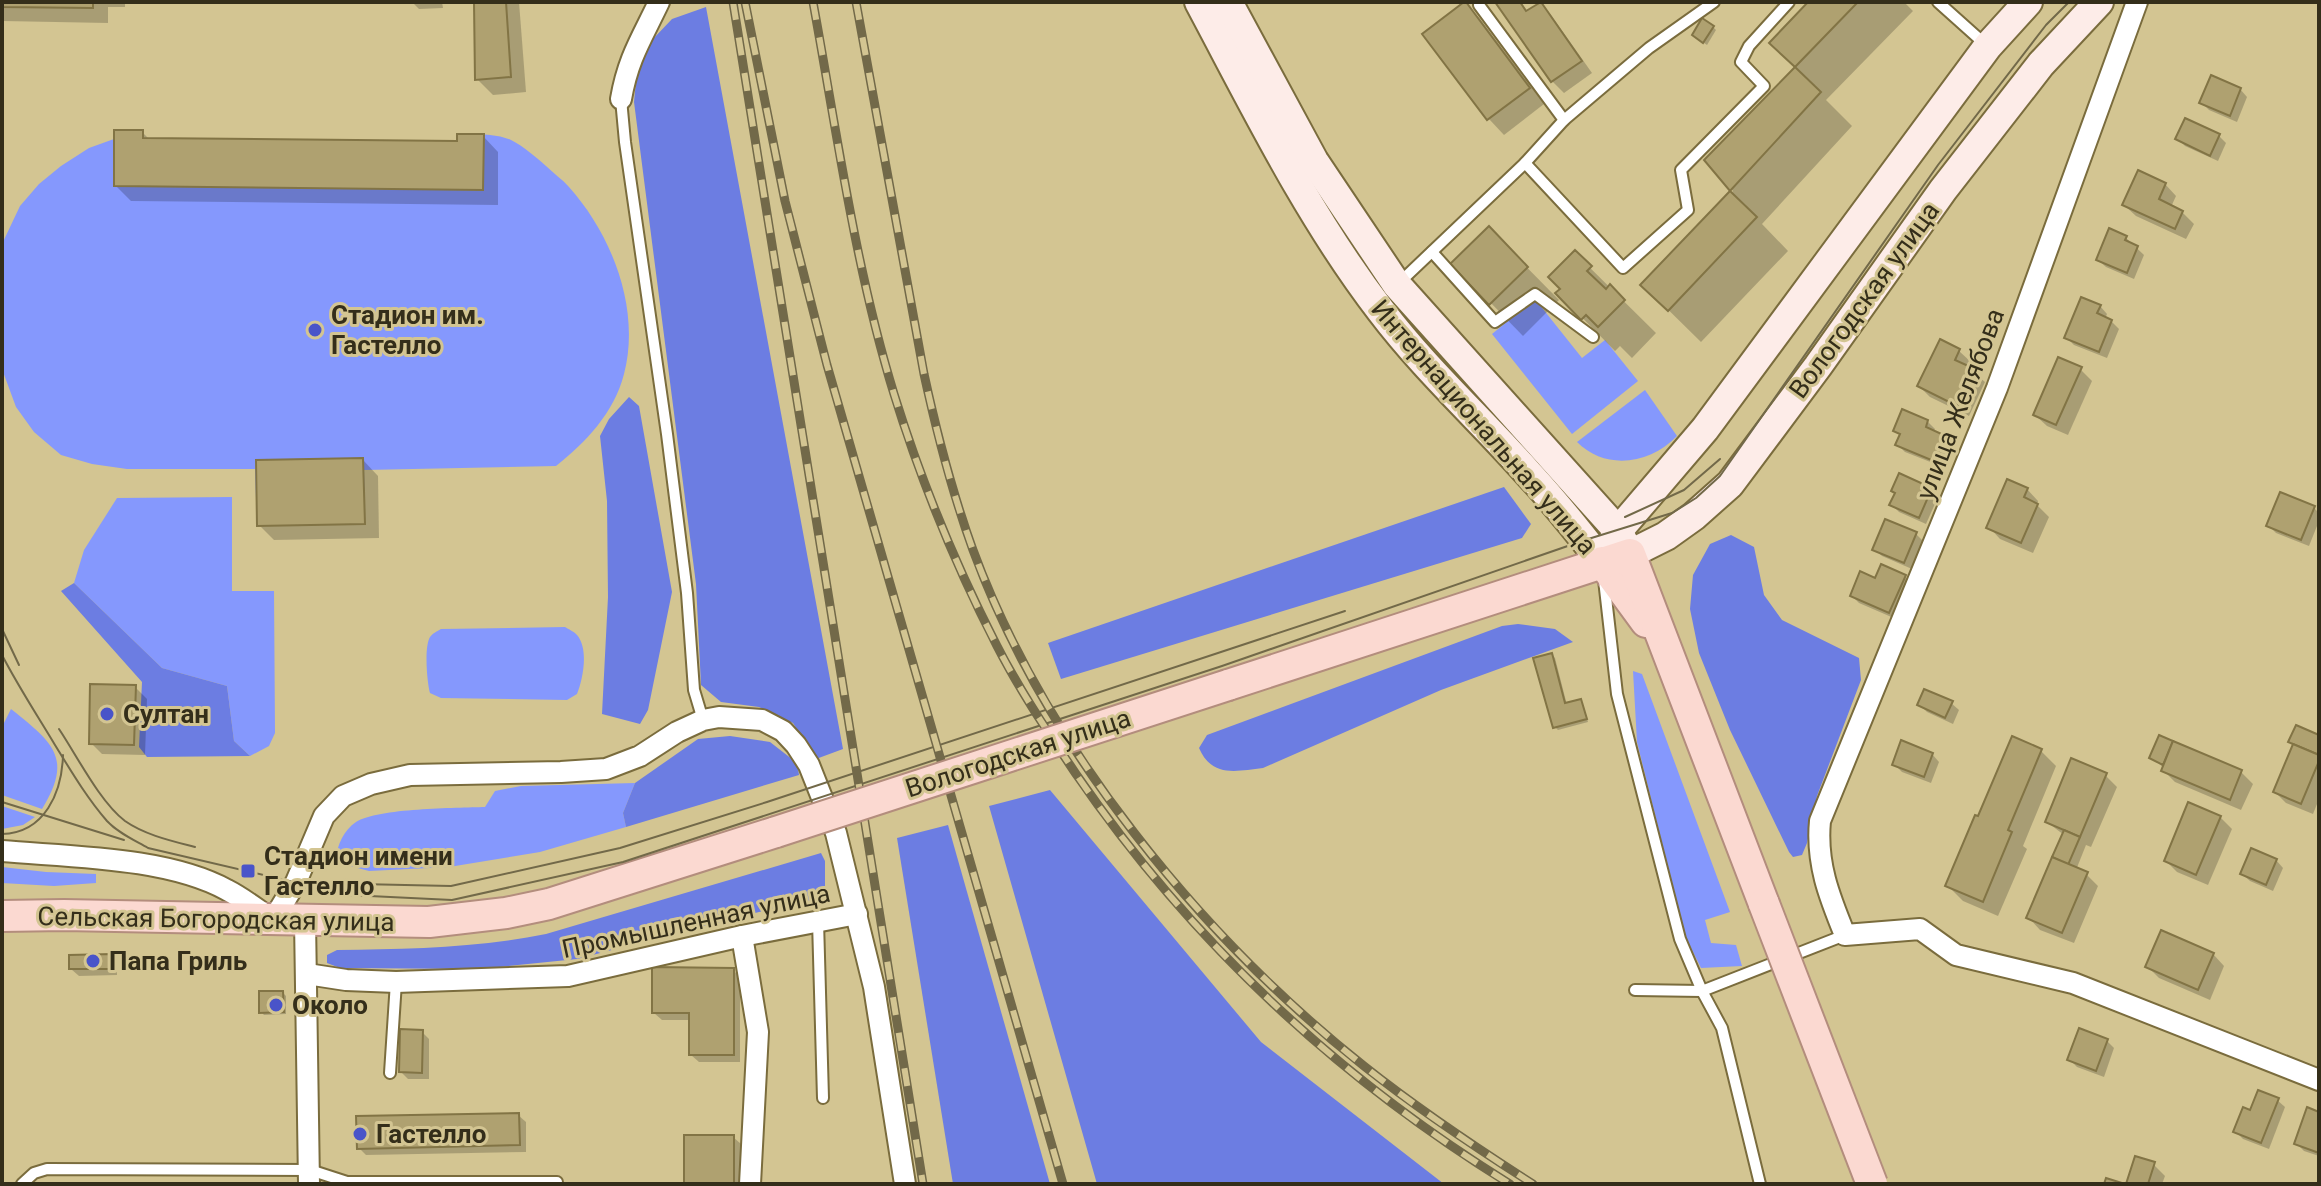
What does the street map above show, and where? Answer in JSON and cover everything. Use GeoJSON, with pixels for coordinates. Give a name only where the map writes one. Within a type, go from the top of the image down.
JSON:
{"type":"FeatureCollection","features":[{"type":"Feature","properties":{"kind":"main road","name":"Интернациональная улица"},"geometry":{"type":"LineString","coordinates":[[1199,2],[1290,171],[1342,259],[1423,364],[1529,473],[1602,562]]}},
{"type":"Feature","properties":{"kind":"main road","name":"Интернациональная улица"},"geometry":{"type":"LineString","coordinates":[[1228,2],[1314,161],[1397,285],[1624,542]]}},
{"type":"Feature","properties":{"kind":"main road","name":"Вологодская улица"},"geometry":{"type":"LineString","coordinates":[[429,922],[506,913],[549,904],[1602,562],[1624,542],[1988,46],[2028,2]]}},
{"type":"Feature","properties":{"kind":"main road","name":"Вологодская улица"},"geometry":{"type":"LineString","coordinates":[[1624,542],[1666,536],[1730,484],[1943,190],[2041,64],[2099,2]]}},
{"type":"Feature","properties":{"kind":"main road"},"geometry":{"type":"LineString","coordinates":[[1624,542],[1872,1184]]}},
{"type":"Feature","properties":{"kind":"main road"},"geometry":{"type":"LineString","coordinates":[[1602,562],[1666,649]]}},
{"type":"Feature","properties":{"kind":"main road","name":"Сельская Богородская улица"},"geometry":{"type":"LineString","coordinates":[[2,916],[429,922]]}},
{"type":"Feature","properties":{"kind":"street"},"geometry":{"type":"LineString","coordinates":[[621,99],[625,73],[659,2]]}},
{"type":"Feature","properties":{"kind":"street","name":"улица Желябова"},"geometry":{"type":"LineString","coordinates":[[1845,935],[1826,888],[1818,845],[1820,821],[1997,388],[2137,2]]}},
{"type":"Feature","properties":{"kind":"street"},"geometry":{"type":"LineString","coordinates":[[2,851],[141,864],[189,875],[226,889],[273,920],[296,882],[324,816],[343,796],[371,784],[410,775],[606,769],[640,756],[677,732],[703,720],[719,717],[762,720],[783,731],[796,745],[809,765],[836,833],[874,987],[905,1184]]}},
{"type":"Feature","properties":{"kind":"street","name":"Промышленная улица"},"geometry":{"type":"LineString","coordinates":[[307,974],[346,980],[396,982],[568,976],[742,936],[857,914]]}},
{"type":"Feature","properties":{"kind":"street"},"geometry":{"type":"LineString","coordinates":[[305,920],[309,1177]]}},
{"type":"Feature","properties":{"kind":"street"},"geometry":{"type":"LineString","coordinates":[[1845,935],[1920,929],[1956,955],[2073,983],[2319,1080]]}},
{"type":"Feature","properties":{"kind":"street"},"geometry":{"type":"LineString","coordinates":[[742,936],[758,1032],[750,1184]]}},
{"type":"Feature","properties":{"kind":"lane"},"geometry":{"type":"LineString","coordinates":[[1397,285],[1525,163],[1564,120],[1649,48],[1714,2]]}},
{"type":"Feature","properties":{"kind":"lane"},"geometry":{"type":"LineString","coordinates":[[1525,163],[1623,268],[1688,210],[1681,170],[1764,86],[1741,62],[1749,46],[1789,2]]}},
{"type":"Feature","properties":{"kind":"lane"},"geometry":{"type":"LineString","coordinates":[[1938,2],[1988,46]]}},
{"type":"Feature","properties":{"kind":"lane"},"geometry":{"type":"LineString","coordinates":[[1479,5],[1564,120]]}},
{"type":"Feature","properties":{"kind":"lane"},"geometry":{"type":"LineString","coordinates":[[621,99],[687,593],[692,677],[703,720]]}},
{"type":"Feature","properties":{"kind":"lane"},"geometry":{"type":"LineString","coordinates":[[1432,252],[1495,322],[1535,294],[1593,337]]}},
{"type":"Feature","properties":{"kind":"lane"},"geometry":{"type":"LineString","coordinates":[[1602,562],[1617,694],[1680,939],[1722,1028],[1760,1184]]}},
{"type":"Feature","properties":{"kind":"lane"},"geometry":{"type":"LineString","coordinates":[[818,921],[823,1098]]}},
{"type":"Feature","properties":{"kind":"lane"},"geometry":{"type":"LineString","coordinates":[[1635,990],[1702,991],[1845,935]]}},
{"type":"Feature","properties":{"kind":"lane"},"geometry":{"type":"LineString","coordinates":[[390,1073],[396,982]]}},
{"type":"Feature","properties":{"kind":"lane"},"geometry":{"type":"LineString","coordinates":[[22,1184],[34,1173],[47,1169],[309,1177],[347,1182],[557,1182]]}},
{"type":"Feature","properties":{"kind":"shaded area"},"geometry":{"type":"Polygon","coordinates":[[[706,7],[843,749],[816,759],[793,723],[759,707],[721,702],[701,685],[696,584],[634,102],[637,71],[653,39],[672,19],[706,7]]]}},
{"type":"Feature","properties":{"kind":"shaded area","name":"Стадион им. Гастелло"},"geometry":{"type":"Polygon","coordinates":[[[114,130],[143,130],[143,138],[456,141],[457,134],[470,134],[505,138],[520,145],[569,187],[584,206],[610,250],[619,274],[629,324],[628,349],[624,374],[606,414],[588,437],[556,466],[364,470],[365,524],[257,526],[255,469],[127,469],[61,455],[34,432],[16,407],[2,369],[2,244],[20,206],[39,184],[89,148],[114,139],[114,130]]]}},
{"type":"Feature","properties":{"kind":"shaded area"},"geometry":{"type":"Polygon","coordinates":[[[1535,299],[1582,358],[1605,340],[1638,381],[1572,434],[1492,334],[1535,299]]]}},
{"type":"Feature","properties":{"kind":"shaded area"},"geometry":{"type":"Polygon","coordinates":[[[1645,390],[1677,436],[1666,445],[1641,458],[1614,460],[1601,457],[1577,442],[1645,390]]]}},
{"type":"Feature","properties":{"kind":"shaded area"},"geometry":{"type":"Polygon","coordinates":[[[629,397],[639,406],[672,592],[648,710],[640,724],[602,714],[608,597],[607,501],[600,436],[609,419],[629,397]]]}},
{"type":"Feature","properties":{"kind":"shaded area"},"geometry":{"type":"Polygon","coordinates":[[[1504,487],[1531,524],[1522,538],[1061,679],[1048,643],[1504,487]]]}},
{"type":"Feature","properties":{"kind":"shaded area"},"geometry":{"type":"Polygon","coordinates":[[[232,497],[232,591],[274,591],[275,733],[269,746],[250,756],[234,741],[227,686],[162,668],[74,583],[84,550],[117,498],[232,497]]]}},
{"type":"Feature","properties":{"kind":"shaded area"},"geometry":{"type":"Polygon","coordinates":[[[1731,535],[1754,547],[1764,595],[1782,620],[1859,658],[1861,680],[1817,796],[1807,843],[1802,855],[1793,857],[1730,730],[1699,653],[1690,609],[1693,575],[1710,544],[1731,535]]]}},
{"type":"Feature","properties":{"kind":"shaded area"},"geometry":{"type":"Polygon","coordinates":[[[74,583],[162,668],[227,686],[234,741],[250,756],[147,757],[139,747],[142,682],[61,591],[74,583]]]}},
{"type":"Feature","properties":{"kind":"shaded area"},"geometry":{"type":"Polygon","coordinates":[[[1518,624],[1555,629],[1573,642],[1441,690],[1263,768],[1234,771],[1218,768],[1204,758],[1199,748],[1207,735],[1502,626],[1518,624]]]}},
{"type":"Feature","properties":{"kind":"shaded area"},"geometry":{"type":"Polygon","coordinates":[[[565,627],[581,641],[584,656],[577,694],[567,700],[441,698],[430,693],[428,642],[441,629],[565,627]]]}},
{"type":"Feature","properties":{"kind":"shaded area"},"geometry":{"type":"Polygon","coordinates":[[[1633,671],[1642,674],[1730,912],[1705,920],[1711,943],[1736,945],[1742,966],[1701,968],[1685,936],[1637,742],[1633,671]]]}},
{"type":"Feature","properties":{"kind":"shaded area"},"geometry":{"type":"Polygon","coordinates":[[[11,709],[38,731],[54,752],[56,776],[42,809],[2,795],[2,727],[11,709]]]}},
{"type":"Feature","properties":{"kind":"shaded area"},"geometry":{"type":"Polygon","coordinates":[[[730,736],[770,742],[797,763],[799,775],[626,827],[623,813],[635,783],[698,739],[730,736]]]}},
{"type":"Feature","properties":{"kind":"shaded area"},"geometry":{"type":"Polygon","coordinates":[[[635,783],[623,813],[626,827],[540,852],[449,867],[369,871],[336,859],[345,834],[352,825],[367,817],[418,810],[485,807],[495,791],[521,786],[635,783]]]}},
{"type":"Feature","properties":{"kind":"shaded area"},"geometry":{"type":"Polygon","coordinates":[[[1050,790],[1261,1042],[1444,1184],[1097,1184],[989,806],[1050,790]]]}},
{"type":"Feature","properties":{"kind":"shaded area"},"geometry":{"type":"Polygon","coordinates":[[[2,806],[35,817],[23,825],[2,829],[2,806]]]}},
{"type":"Feature","properties":{"kind":"shaded area"},"geometry":{"type":"Polygon","coordinates":[[[948,825],[1050,1184],[953,1184],[897,838],[948,825]]]}},
{"type":"Feature","properties":{"kind":"shaded area"},"geometry":{"type":"Polygon","coordinates":[[[821,853],[825,861],[825,891],[810,901],[577,959],[480,969],[340,968],[327,963],[327,955],[337,950],[468,945],[546,934],[821,853]]]}},
{"type":"Feature","properties":{"kind":"shaded area"},"geometry":{"type":"Polygon","coordinates":[[[2,867],[96,874],[96,883],[54,886],[2,883],[2,867]]]}},
{"type":"Feature","properties":{"kind":"building"},"geometry":{"type":"Polygon","coordinates":[[[2,2],[93,2],[93,8],[2,7],[2,2]]]}},
{"type":"Feature","properties":{"kind":"building"},"geometry":{"type":"Polygon","coordinates":[[[474,2],[506,2],[511,77],[475,80],[474,2]]]}},
{"type":"Feature","properties":{"kind":"building"},"geometry":{"type":"Polygon","coordinates":[[[1464,2],[1530,88],[1487,120],[1422,34],[1464,2]]]}},
{"type":"Feature","properties":{"kind":"building"},"geometry":{"type":"Polygon","coordinates":[[[1495,2],[1520,2],[1526,11],[1541,2],[1582,61],[1551,82],[1495,2]]]}},
{"type":"Feature","properties":{"kind":"building"},"geometry":{"type":"Polygon","coordinates":[[[1808,2],[1858,2],[1795,67],[1769,43],[1808,2]]]}},
{"type":"Feature","properties":{"kind":"building"},"geometry":{"type":"Polygon","coordinates":[[[1702,18],[1714,26],[1703,43],[1692,35],[1702,18]]]}},
{"type":"Feature","properties":{"kind":"building"},"geometry":{"type":"Polygon","coordinates":[[[1795,67],[1821,92],[1730,191],[1704,160],[1795,67]]]}},
{"type":"Feature","properties":{"kind":"building"},"geometry":{"type":"Polygon","coordinates":[[[2211,75],[2241,88],[2230,116],[2199,103],[2211,75]]]}},
{"type":"Feature","properties":{"kind":"building"},"geometry":{"type":"Polygon","coordinates":[[[2185,118],[2220,134],[2210,156],[2175,139],[2185,118]]]}},
{"type":"Feature","properties":{"kind":"building"},"geometry":{"type":"Polygon","coordinates":[[[114,130],[143,130],[143,138],[457,141],[457,134],[484,134],[483,190],[114,186],[114,130]]]}},
{"type":"Feature","properties":{"kind":"building"},"geometry":{"type":"Polygon","coordinates":[[[2138,170],[2166,183],[2159,199],[2183,211],[2175,229],[2122,205],[2138,170]]]}},
{"type":"Feature","properties":{"kind":"building"},"geometry":{"type":"Polygon","coordinates":[[[1730,191],[1757,217],[1668,311],[1640,285],[1730,191]]]}},
{"type":"Feature","properties":{"kind":"building"},"geometry":{"type":"Polygon","coordinates":[[[1489,226],[1528,267],[1489,305],[1450,264],[1489,226]]]}},
{"type":"Feature","properties":{"kind":"building"},"geometry":{"type":"Polygon","coordinates":[[[2109,228],[2127,236],[2125,240],[2138,246],[2127,273],[2096,260],[2109,228]]]}},
{"type":"Feature","properties":{"kind":"building"},"geometry":{"type":"Polygon","coordinates":[[[1575,250],[1592,266],[1587,271],[1606,289],[1610,284],[1625,300],[1598,327],[1586,315],[1581,320],[1555,293],[1560,289],[1548,277],[1575,250]]]}},
{"type":"Feature","properties":{"kind":"building"},"geometry":{"type":"Polygon","coordinates":[[[2081,297],[2101,305],[2097,313],[2112,320],[2099,352],[2064,338],[2081,297]]]}},
{"type":"Feature","properties":{"kind":"building"},"geometry":{"type":"Polygon","coordinates":[[[1940,339],[1960,349],[1955,360],[1975,369],[1957,406],[1917,386],[1940,339]]]}},
{"type":"Feature","properties":{"kind":"building"},"geometry":{"type":"Polygon","coordinates":[[[2058,357],[2082,367],[2056,425],[2033,415],[2058,357]]]}},
{"type":"Feature","properties":{"kind":"building"},"geometry":{"type":"Polygon","coordinates":[[[1902,409],[1928,420],[1926,427],[1946,436],[1936,462],[1895,445],[1900,434],[1893,431],[1902,409]]]}},
{"type":"Feature","properties":{"kind":"building"},"geometry":{"type":"Polygon","coordinates":[[[363,458],[365,524],[257,526],[256,460],[363,458]]]}},
{"type":"Feature","properties":{"kind":"building"},"geometry":{"type":"Polygon","coordinates":[[[1899,473],[1932,488],[1919,518],[1889,505],[1899,473]]]}},
{"type":"Feature","properties":{"kind":"building"},"geometry":{"type":"Polygon","coordinates":[[[2007,479],[2028,488],[2024,497],[2038,504],[2021,543],[1986,528],[2007,479]]]}},
{"type":"Feature","properties":{"kind":"building"},"geometry":{"type":"Polygon","coordinates":[[[2280,492],[2315,506],[2301,540],[2266,526],[2280,492]]]}},
{"type":"Feature","properties":{"kind":"building"},"geometry":{"type":"Polygon","coordinates":[[[1885,519],[1917,532],[1904,563],[1872,550],[1885,519]]]}},
{"type":"Feature","properties":{"kind":"building"},"geometry":{"type":"Polygon","coordinates":[[[1881,564],[1906,575],[1889,613],[1850,596],[1860,571],[1875,578],[1881,564]]]}},
{"type":"Feature","properties":{"kind":"building"},"geometry":{"type":"Polygon","coordinates":[[[1552,653],[1565,703],[1581,699],[1587,719],[1553,728],[1533,658],[1552,653]]]}},
{"type":"Feature","properties":{"kind":"building"},"geometry":{"type":"Polygon","coordinates":[[[90,684],[136,685],[134,745],[89,744],[90,684]]]}},
{"type":"Feature","properties":{"kind":"building"},"geometry":{"type":"Polygon","coordinates":[[[1924,689],[1953,701],[1945,718],[1917,705],[1924,689]]]}},
{"type":"Feature","properties":{"kind":"building"},"geometry":{"type":"Polygon","coordinates":[[[2296,725],[2319,735],[2319,755],[2288,742],[2296,725]]]}},
{"type":"Feature","properties":{"kind":"building"},"geometry":{"type":"Polygon","coordinates":[[[2159,735],[2173,741],[2163,765],[2149,758],[2159,735]]]}},
{"type":"Feature","properties":{"kind":"building"},"geometry":{"type":"Polygon","coordinates":[[[2012,736],[2042,749],[2008,830],[2012,832],[1983,902],[1945,886],[2012,736]]]}},
{"type":"Feature","properties":{"kind":"building"},"geometry":{"type":"Polygon","coordinates":[[[1901,740],[1933,753],[1924,777],[1892,765],[1901,740]]]}},
{"type":"Feature","properties":{"kind":"building"},"geometry":{"type":"Polygon","coordinates":[[[2173,741],[2242,770],[2230,800],[2161,771],[2173,741]]]}},
{"type":"Feature","properties":{"kind":"building"},"geometry":{"type":"Polygon","coordinates":[[[2293,744],[2319,755],[2301,804],[2273,792],[2293,744]]]}},
{"type":"Feature","properties":{"kind":"building"},"geometry":{"type":"Polygon","coordinates":[[[2071,758],[2107,773],[2080,837],[2045,822],[2071,758]]]}},
{"type":"Feature","properties":{"kind":"building"},"geometry":{"type":"Polygon","coordinates":[[[2188,802],[2221,816],[2196,875],[2164,861],[2188,802]]]}},
{"type":"Feature","properties":{"kind":"building"},"geometry":{"type":"Polygon","coordinates":[[[2064,830],[2080,837],[2068,865],[2052,857],[2064,830]]]}},
{"type":"Feature","properties":{"kind":"building"},"geometry":{"type":"Polygon","coordinates":[[[2251,848],[2277,859],[2266,885],[2240,874],[2251,848]]]}},
{"type":"Feature","properties":{"kind":"building"},"geometry":{"type":"Polygon","coordinates":[[[2052,857],[2088,872],[2062,933],[2026,918],[2052,857]]]}},
{"type":"Feature","properties":{"kind":"building"},"geometry":{"type":"Polygon","coordinates":[[[2161,930],[2214,953],[2198,990],[2145,967],[2161,930]]]}},
{"type":"Feature","properties":{"kind":"building"},"geometry":{"type":"Polygon","coordinates":[[[111,954],[111,969],[69,969],[69,955],[111,954]]]}},
{"type":"Feature","properties":{"kind":"building"},"geometry":{"type":"Polygon","coordinates":[[[652,967],[734,968],[734,1055],[689,1055],[689,1013],[652,1013],[652,967]]]}},
{"type":"Feature","properties":{"kind":"building"},"geometry":{"type":"Polygon","coordinates":[[[259,991],[283,991],[284,1012],[259,1013],[259,991]]]}},
{"type":"Feature","properties":{"kind":"building"},"geometry":{"type":"Polygon","coordinates":[[[2079,1028],[2108,1039],[2096,1071],[2067,1060],[2079,1028]]]}},
{"type":"Feature","properties":{"kind":"building"},"geometry":{"type":"Polygon","coordinates":[[[400,1029],[423,1030],[422,1073],[399,1072],[400,1029]]]}},
{"type":"Feature","properties":{"kind":"building"},"geometry":{"type":"Polygon","coordinates":[[[2258,1090],[2279,1098],[2261,1143],[2233,1132],[2243,1107],[2250,1110],[2258,1090]]]}},
{"type":"Feature","properties":{"kind":"building"},"geometry":{"type":"Polygon","coordinates":[[[2307,1107],[2319,1112],[2319,1153],[2294,1144],[2307,1107]]]}},
{"type":"Feature","properties":{"kind":"building"},"geometry":{"type":"Polygon","coordinates":[[[519,1113],[520,1145],[357,1149],[356,1116],[519,1113]]]}},
{"type":"Feature","properties":{"kind":"building"},"geometry":{"type":"Polygon","coordinates":[[[684,1135],[734,1135],[734,1184],[684,1184],[684,1135]]]}},
{"type":"Feature","properties":{"kind":"building"},"geometry":{"type":"Polygon","coordinates":[[[2135,1156],[2155,1162],[2148,1184],[2126,1184],[2135,1156]]]}},
{"type":"Feature","properties":{"kind":"building"},"geometry":{"type":"Polygon","coordinates":[[[2106,1178],[2125,1184],[2104,1184],[2106,1178]]]}},
{"type":"Feature","properties":{"kind":"tram line"},"geometry":{"type":"LineString","coordinates":[[2,655],[93,803],[116,829],[148,848],[349,895],[452,900],[623,862],[1222,666],[1585,540],[1672,513],[1696,498],[1720,476],[1938,165],[2046,25],[2069,2]]}},
{"type":"Feature","properties":{"kind":"tram line"},"geometry":{"type":"LineString","coordinates":[[1625,517],[1684,490],[1720,459]]}},
{"type":"Feature","properties":{"kind":"tram line"},"geometry":{"type":"LineString","coordinates":[[359,884],[451,886],[620,848],[1345,611]]}},
{"type":"Feature","properties":{"kind":"tram line"},"geometry":{"type":"LineString","coordinates":[[2,629],[19,665]]}},
{"type":"Feature","properties":{"kind":"tram line"},"geometry":{"type":"LineString","coordinates":[[59,729],[98,791],[125,821],[150,834],[195,847]]}},
{"type":"Feature","properties":{"kind":"tram line"},"geometry":{"type":"LineString","coordinates":[[2,834],[30,826],[48,808],[59,783],[63,755]]}},
{"type":"Feature","properties":{"kind":"tram line"},"geometry":{"type":"LineString","coordinates":[[2,802],[124,840]]}},
{"type":"Feature","properties":{"kind":"railway"},"geometry":{"type":"LineString","coordinates":[[733,2],[923,1184]]}},
{"type":"Feature","properties":{"kind":"railway"},"geometry":{"type":"LineString","coordinates":[[745,2],[785,201],[827,365],[1063,1184]]}},
{"type":"Feature","properties":{"kind":"railway"},"geometry":{"type":"LineString","coordinates":[[813,2],[868,298],[894,394],[954,554],[1015,679],[1076,774],[1121,835],[1218,949],[1271,1002],[1385,1098],[1446,1143],[1510,1184]]}},
{"type":"Feature","properties":{"kind":"railway"},"geometry":{"type":"LineString","coordinates":[[856,2],[934,419],[973,550],[1004,623],[1042,695],[1085,765],[1134,833],[1244,959],[1303,1015],[1364,1066],[1447,1127],[1533,1184]]}},
{"type":"Feature","properties":{"kind":"place","name":"Стадион им. Гастелло"},"geometry":{"type":"Point","coordinates":[315,330]}},
{"type":"Feature","properties":{"kind":"place","name":"Султан"},"geometry":{"type":"Point","coordinates":[107,714]}},
{"type":"Feature","properties":{"kind":"place","name":"Стадион имени Гастелло"},"geometry":{"type":"Point","coordinates":[248,871]}},
{"type":"Feature","properties":{"kind":"place","name":"Папа Гриль"},"geometry":{"type":"Point","coordinates":[93,961]}},
{"type":"Feature","properties":{"kind":"place","name":"Около"},"geometry":{"type":"Point","coordinates":[276,1005]}},
{"type":"Feature","properties":{"kind":"place","name":"Гастелло"},"geometry":{"type":"Point","coordinates":[360,1134]}}]}
